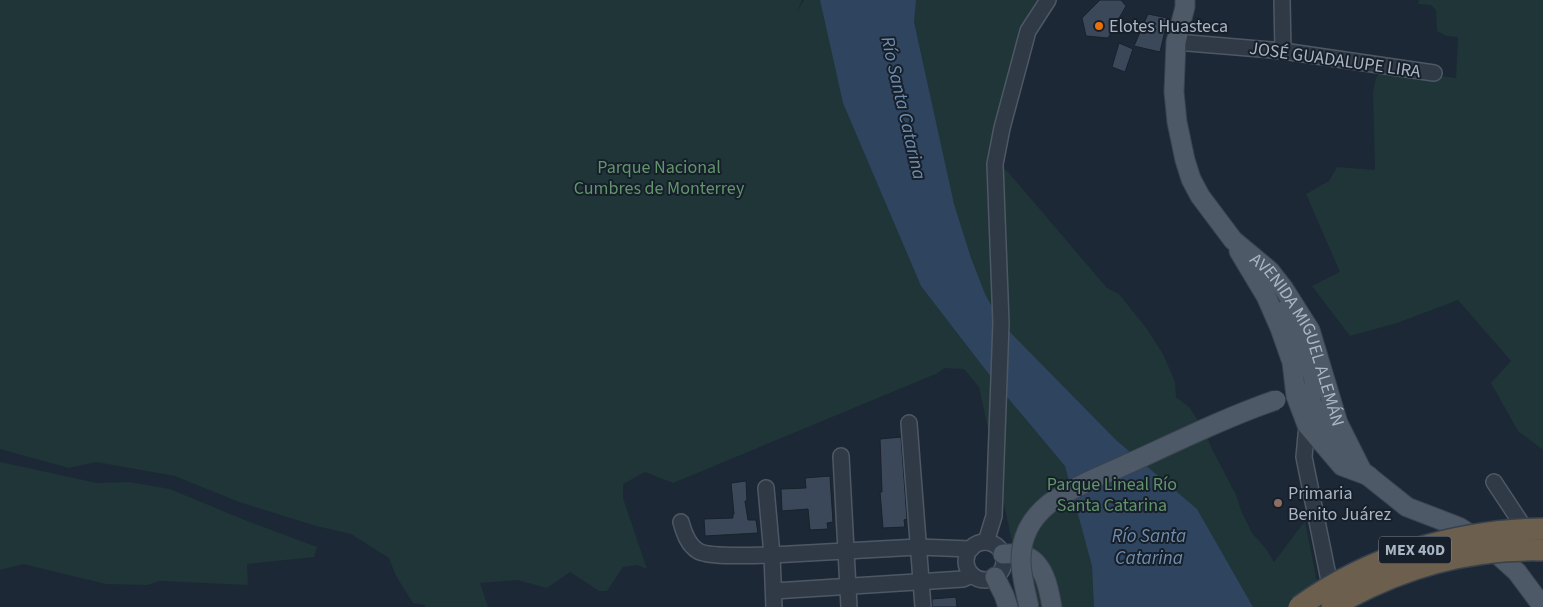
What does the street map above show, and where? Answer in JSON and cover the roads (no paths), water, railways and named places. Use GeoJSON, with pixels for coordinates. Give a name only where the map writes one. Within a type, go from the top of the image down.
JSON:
{"type":"FeatureCollection","features":[{"type":"Feature","properties":{"kind":"highway","name":"MEX 40D"},"geometry":{"type":"LineString","coordinates":[[1299,607],[1340,581],[1389,558],[1462,537],[1516,529],[1543,529]]}},
{"type":"Feature","properties":{"kind":"highway","name":"MEX 40D"},"geometry":{"type":"LineString","coordinates":[[1333,607],[1381,581],[1423,566],[1474,554],[1516,549],[1543,550]]}},
{"type":"Feature","properties":{"kind":"main road","name":"AVENIDA MIGUEL ALEMÁN"},"geometry":{"type":"LineString","coordinates":[[1185,0],[1176,42],[1174,92],[1177,122],[1185,160],[1191,179],[1200,196],[1233,240],[1260,262],[1284,289],[1310,330],[1338,423],[1365,473],[1407,507],[1459,527],[1487,545],[1517,572],[1543,607]]}},
{"type":"Feature","properties":{"kind":"main road"},"geometry":{"type":"LineString","coordinates":[[1233,240],[1266,296],[1280,328],[1308,407],[1342,466],[1365,473]]}},
{"type":"Feature","properties":{"kind":"main road"},"geometry":{"type":"LineString","coordinates":[[1260,262],[1295,332],[1312,372],[1314,384],[1308,407]]}},
{"type":"Feature","properties":{"kind":"main road"},"geometry":{"type":"LineString","coordinates":[[1029,607],[1020,564],[1022,544],[1033,521],[1050,503],[1223,420],[1277,403],[1308,407]]}},
{"type":"Feature","properties":{"kind":"main road"},"geometry":{"type":"LineString","coordinates":[[1035,607],[1029,562],[1031,546],[1044,519],[1054,510],[1075,497],[1226,424],[1277,403]]}},
{"type":"Feature","properties":{"kind":"main road"},"geometry":{"type":"LineString","coordinates":[[1003,554],[1024,555],[1038,567],[1048,585],[1052,607]]}},
{"type":"Feature","properties":{"kind":"main road"},"geometry":{"type":"LineString","coordinates":[[995,577],[1008,607]]}},
{"type":"Feature","properties":{"kind":"street"},"geometry":{"type":"LineString","coordinates":[[986,542],[994,516],[1001,323],[995,164],[1002,128],[1028,31],[1048,0]]}},
{"type":"Feature","properties":{"kind":"street"},"geometry":{"type":"LineString","coordinates":[[1282,0],[1283,51]]}},
{"type":"Feature","properties":{"kind":"street","name":"JOSÉ GUADALUPE LIRA"},"geometry":{"type":"LineString","coordinates":[[1176,42],[1283,51],[1434,73]]}},
{"type":"Feature","properties":{"kind":"street"},"geometry":{"type":"LineString","coordinates":[[1308,407],[1304,457],[1333,607]]}},
{"type":"Feature","properties":{"kind":"street"},"geometry":{"type":"LineString","coordinates":[[909,423],[923,607]]}},
{"type":"Feature","properties":{"kind":"street"},"geometry":{"type":"LineString","coordinates":[[841,456],[849,607]]}},
{"type":"Feature","properties":{"kind":"street"},"geometry":{"type":"LineString","coordinates":[[1494,482],[1543,558]]}},
{"type":"Feature","properties":{"kind":"street"},"geometry":{"type":"LineString","coordinates":[[766,488],[774,607]]}},
{"type":"Feature","properties":{"kind":"street"},"geometry":{"type":"LineString","coordinates":[[681,522],[684,534],[690,545],[704,554],[772,555],[918,547],[971,549]]}},
{"type":"Feature","properties":{"kind":"street"},"geometry":{"type":"LineString","coordinates":[[986,542],[996,546],[1003,554],[1003,567],[995,577],[984,580],[972,575],[966,565],[968,553],[971,549],[975,545],[986,542]]}},
{"type":"Feature","properties":{"kind":"street"},"geometry":{"type":"LineString","coordinates":[[774,591],[963,579],[972,575]]}},
{"type":"Feature","properties":{"kind":"water","name":"Río Santa Catarina"},"geometry":{"type":"Polygon","coordinates":[[[820,0],[916,0],[914,22],[954,204],[971,258],[985,294],[1001,323],[1116,440],[1197,509],[1253,607],[1094,607],[1092,566],[1065,466],[998,386],[921,286],[843,103],[820,0]]]}},
{"type":"Feature","properties":{"kind":"place","name":"Elotes Huasteca"},"geometry":{"type":"Point","coordinates":[1099,26]}},
{"type":"Feature","properties":{"kind":"place","name":"Primaria Benito Juárez"},"geometry":{"type":"Point","coordinates":[1278,503]}},
{"type":"Feature","properties":{"kind":"park label","name":"Parque Nacional Cumbres de Monterrey"},"geometry":{"type":"Point","coordinates":[659,177]}},
{"type":"Feature","properties":{"kind":"park label","name":"Parque Lineal Río Santa Catarina"},"geometry":{"type":"Point","coordinates":[1112,494]}}]}
